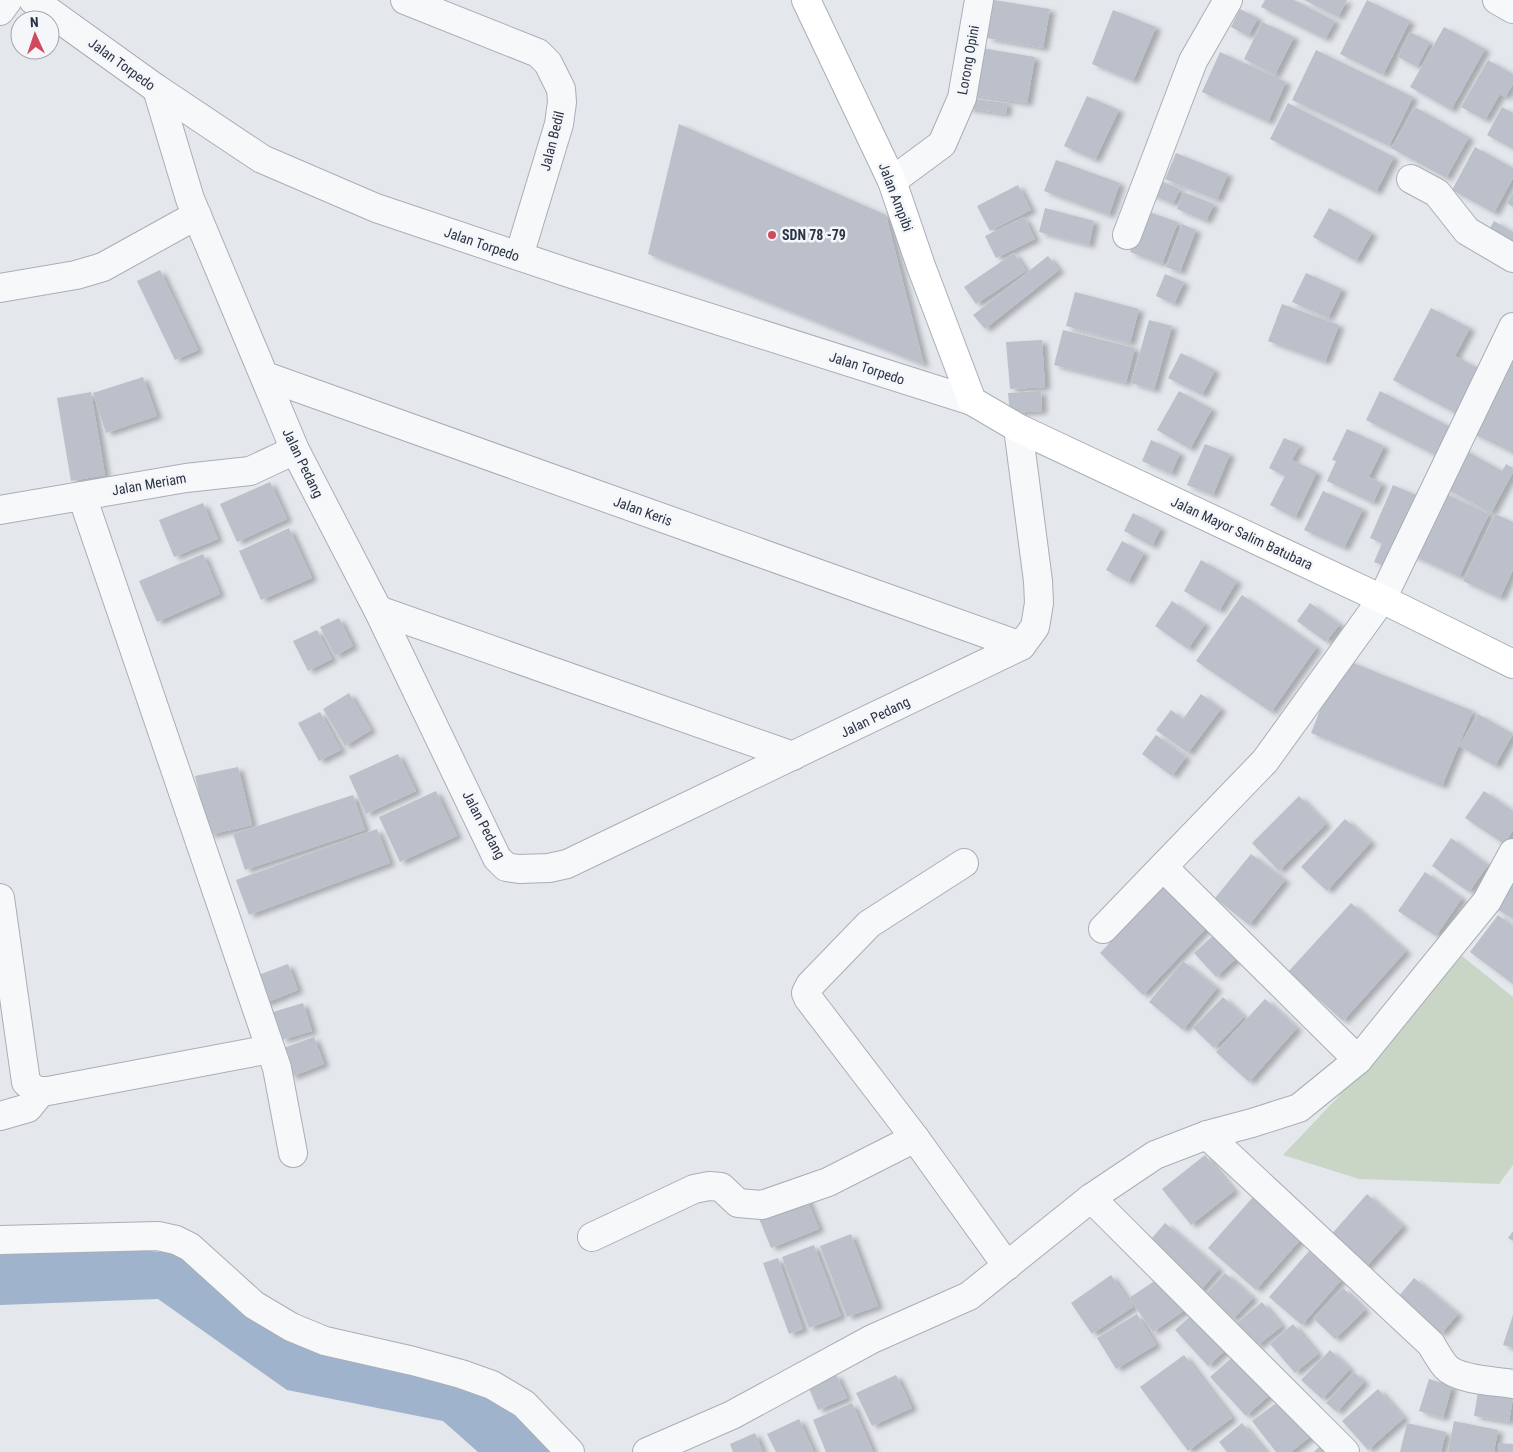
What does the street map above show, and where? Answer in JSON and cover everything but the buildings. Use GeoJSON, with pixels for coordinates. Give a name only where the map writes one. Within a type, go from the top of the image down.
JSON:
{"type":"FeatureCollection","features":[{"type":"Feature","properties":{"kind":"street"},"geometry":{"type":"LineString","coordinates":[[0,12],[8,0]]}},
{"type":"Feature","properties":{"kind":"street","name":"Jalan Torpedo"},"geometry":{"type":"LineString","coordinates":[[33,0],[157,89],[262,160],[376,208],[519,256],[972,401]]}},
{"type":"Feature","properties":{"kind":"street","name":"Jalan Bedil"},"geometry":{"type":"LineString","coordinates":[[405,0],[538,53],[548,63],[561,89],[559,124],[519,256]]}},
{"type":"Feature","properties":{"kind":"street","name":"Jalan Ampibi"},"geometry":{"type":"LineString","coordinates":[[806,0],[892,181],[972,401]]}},
{"type":"Feature","properties":{"kind":"street","name":"Lorong Opini"},"geometry":{"type":"LineString","coordinates":[[892,181],[942,144],[962,98],[979,0]]}},
{"type":"Feature","properties":{"kind":"street"},"geometry":{"type":"LineString","coordinates":[[1127,235],[1193,61],[1228,0]]}},
{"type":"Feature","properties":{"kind":"street"},"geometry":{"type":"LineString","coordinates":[[1497,0],[1513,9]]}},
{"type":"Feature","properties":{"kind":"street","name":"Jalan Pedang"},"geometry":{"type":"LineString","coordinates":[[157,89],[190,199],[295,450],[378,610],[497,858],[506,867],[536,870],[567,864],[1021,646],[1035,627],[1039,603],[1018,428]]}},
{"type":"Feature","properties":{"kind":"street"},"geometry":{"type":"LineString","coordinates":[[1411,179],[1438,193],[1467,231],[1513,258]]}},
{"type":"Feature","properties":{"kind":"street"},"geometry":{"type":"LineString","coordinates":[[0,288],[32,284],[103,267],[197,215]]}},
{"type":"Feature","properties":{"kind":"street"},"geometry":{"type":"LineString","coordinates":[[1103,929],[1265,761],[1382,599],[1513,327]]}},
{"type":"Feature","properties":{"kind":"street","name":"Jalan Keris"},"geometry":{"type":"LineString","coordinates":[[265,376],[1021,646]]}},
{"type":"Feature","properties":{"kind":"street","name":"Jalan Mayor Salim Batubara"},"geometry":{"type":"LineString","coordinates":[[972,401],[1018,428],[1382,599],[1512,663]]}},
{"type":"Feature","properties":{"kind":"street","name":"Jalan Meriam"},"geometry":{"type":"LineString","coordinates":[[0,510],[186,478],[250,471],[295,450]]}},
{"type":"Feature","properties":{"kind":"street"},"geometry":{"type":"LineString","coordinates":[[82,496],[277,1068],[293,1152]]}},
{"type":"Feature","properties":{"kind":"street"},"geometry":{"type":"LineString","coordinates":[[378,610],[793,756]]}},
{"type":"Feature","properties":{"kind":"street"},"geometry":{"type":"LineString","coordinates":[[647,1452],[732,1415],[872,1340],[969,1296],[1091,1198],[1155,1155],[1207,1135],[1299,1108],[1358,1060],[1487,901],[1513,853]]}},
{"type":"Feature","properties":{"kind":"street"},"geometry":{"type":"LineString","coordinates":[[964,862],[869,924],[810,984],[806,993],[916,1138],[1007,1266]]}},
{"type":"Feature","properties":{"kind":"street"},"geometry":{"type":"LineString","coordinates":[[1163,867],[1358,1060]]}},
{"type":"Feature","properties":{"kind":"street"},"geometry":{"type":"LineString","coordinates":[[0,898],[26,1082],[32,1089],[41,1092],[270,1049]]}},
{"type":"Feature","properties":{"kind":"street"},"geometry":{"type":"LineString","coordinates":[[0,1116],[28,1108],[41,1092]]}},
{"type":"Feature","properties":{"kind":"street"},"geometry":{"type":"LineString","coordinates":[[1207,1135],[1431,1344],[1449,1370],[1467,1377],[1513,1384]]}},
{"type":"Feature","properties":{"kind":"street"},"geometry":{"type":"LineString","coordinates":[[592,1237],[694,1189],[709,1186],[721,1187],[738,1203],[762,1205],[828,1182],[916,1138]]}},
{"type":"Feature","properties":{"kind":"street"},"geometry":{"type":"LineString","coordinates":[[1091,1198],[1345,1452]]}},
{"type":"Feature","properties":{"kind":"street"},"geometry":{"type":"LineString","coordinates":[[0,1240],[158,1236],[176,1240],[190,1247],[254,1305],[291,1328],[325,1341],[413,1361],[461,1374],[492,1385],[524,1404],[570,1452]]}},
{"type":"Feature","properties":{"kind":"green space"},"geometry":{"type":"Polygon","coordinates":[[[1462,956],[1513,997],[1513,1165],[1499,1184],[1359,1179],[1283,1155],[1338,1097],[1462,956]]]}},
{"type":"Feature","properties":{"kind":"water"},"geometry":{"type":"Polygon","coordinates":[[[0,1247],[139,1250],[193,1255],[241,1306],[485,1388],[558,1452],[478,1452],[443,1421],[287,1390],[158,1299],[0,1305],[0,1247]]]}},
{"type":"Feature","properties":{"kind":"place","name":"SDN 78 -79"},"geometry":{"type":"Point","coordinates":[772,235]}}]}
